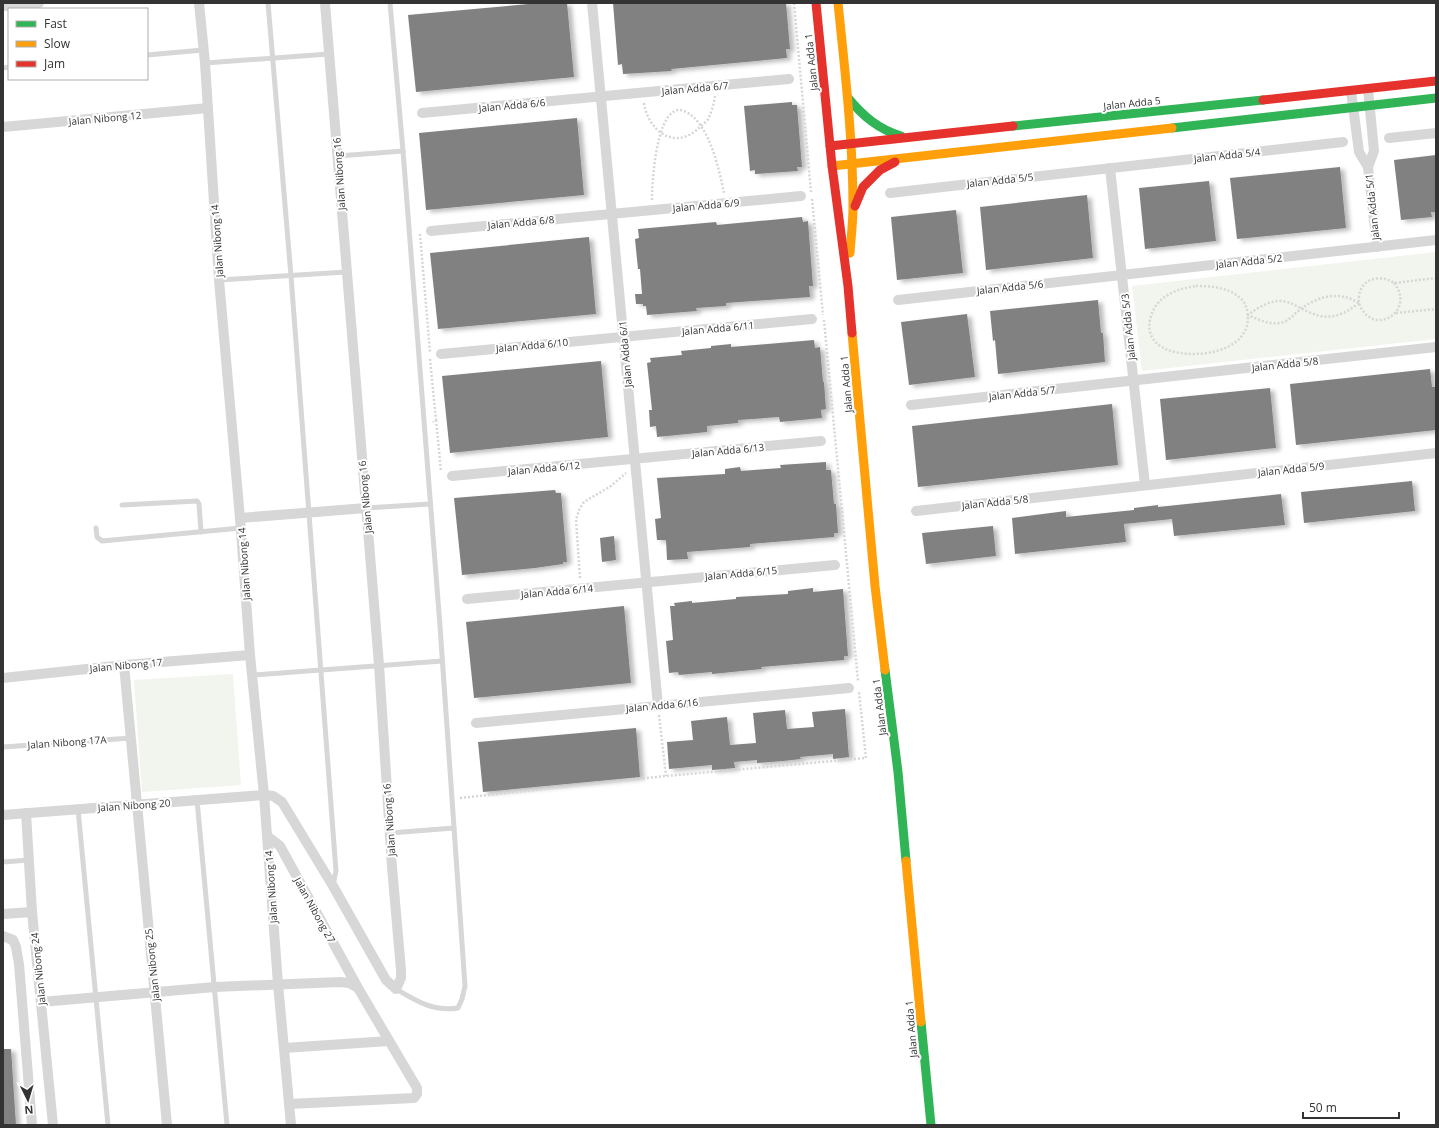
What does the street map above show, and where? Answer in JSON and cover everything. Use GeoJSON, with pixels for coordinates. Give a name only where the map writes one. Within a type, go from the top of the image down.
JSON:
{"type":"FeatureCollection","features":[{"type":"Feature","properties":{"kind":"street"},"geometry":{"type":"LineString","coordinates":[[4,6],[39,3]]}},
{"type":"Feature","properties":{"kind":"street","name":"Jalan Nibong 14"},"geometry":{"type":"LineString","coordinates":[[199,3],[205,63],[220,280],[241,523],[250,655],[264,795],[278,984],[291,1125]]}},
{"type":"Feature","properties":{"kind":"street","name":"Jalan Nibong 16"},"geometry":{"type":"LineString","coordinates":[[325,3],[379,665],[401,970],[401,978],[396,989]]}},
{"type":"Feature","properties":{"kind":"street","name":"Jalan Adda 6/1"},"geometry":{"type":"LineString","coordinates":[[592,3],[658,706]]}},
{"type":"Feature","properties":{"kind":"street","name":"Jalan Adda 1"},"geometry":{"type":"LineString","coordinates":[[816,3],[832,166],[848,286],[875,586],[898,772],[931,1125]]}},
{"type":"Feature","properties":{"kind":"street","name":"Jalan Adda 1"},"geometry":{"type":"LineString","coordinates":[[838,3],[848,98],[852,164],[853,209],[848,286]]}},
{"type":"Feature","properties":{"kind":"street","name":"Jalan Adda 6/7"},"geometry":{"type":"LineString","coordinates":[[601,96],[789,79]]}},
{"type":"Feature","properties":{"kind":"street","name":"Jalan Adda 5"},"geometry":{"type":"LineString","coordinates":[[830,146],[1436,81]]}},
{"type":"Feature","properties":{"kind":"street","name":"Jalan Adda 5/1"},"geometry":{"type":"LineString","coordinates":[[1368,89],[1374,151],[1368,167]]}},
{"type":"Feature","properties":{"kind":"street","name":"Jalan Adda 5/1"},"geometry":{"type":"LineString","coordinates":[[1351,91],[1359,152],[1368,167],[1377,247]]}},
{"type":"Feature","properties":{"kind":"street","name":"Jalan Adda 6/6"},"geometry":{"type":"LineString","coordinates":[[422,114],[601,96]]}},
{"type":"Feature","properties":{"kind":"street"},"geometry":{"type":"LineString","coordinates":[[848,98],[861,114],[874,125],[892,134],[906,137]]}},
{"type":"Feature","properties":{"kind":"street"},"geometry":{"type":"LineString","coordinates":[[832,166],[1436,98]]}},
{"type":"Feature","properties":{"kind":"street","name":"Jalan Nibong 12"},"geometry":{"type":"LineString","coordinates":[[3,127],[208,108]]}},
{"type":"Feature","properties":{"kind":"street"},"geometry":{"type":"LineString","coordinates":[[1389,138],[1436,133]]}},
{"type":"Feature","properties":{"kind":"street","name":"Jalan Adda 5/4"},"geometry":{"type":"LineString","coordinates":[[1110,168],[1344,142]]}},
{"type":"Feature","properties":{"kind":"street"},"geometry":{"type":"LineString","coordinates":[[853,209],[863,187],[880,170],[901,158]]}},
{"type":"Feature","properties":{"kind":"street","name":"Jalan Adda 5/5"},"geometry":{"type":"LineString","coordinates":[[890,192],[1110,168]]}},
{"type":"Feature","properties":{"kind":"street","name":"Jalan Adda 5/3"},"geometry":{"type":"LineString","coordinates":[[1110,168],[1145,485]]}},
{"type":"Feature","properties":{"kind":"street","name":"Jalan Adda 6/9"},"geometry":{"type":"LineString","coordinates":[[612,214],[801,196]]}},
{"type":"Feature","properties":{"kind":"street","name":"Jalan Adda 6/8"},"geometry":{"type":"LineString","coordinates":[[431,231],[612,214]]}},
{"type":"Feature","properties":{"kind":"street","name":"Jalan Adda 5/2"},"geometry":{"type":"LineString","coordinates":[[1122,275],[1436,240]]}},
{"type":"Feature","properties":{"kind":"street","name":"Jalan Adda 5/6"},"geometry":{"type":"LineString","coordinates":[[898,300],[1122,275]]}},
{"type":"Feature","properties":{"kind":"street","name":"Jalan Adda 6/11"},"geometry":{"type":"LineString","coordinates":[[624,337],[812,319]]}},
{"type":"Feature","properties":{"kind":"street","name":"Jalan Adda 6/10"},"geometry":{"type":"LineString","coordinates":[[441,354],[624,337]]}},
{"type":"Feature","properties":{"kind":"street","name":"Jalan Adda 5/8"},"geometry":{"type":"LineString","coordinates":[[1134,381],[1436,347]]}},
{"type":"Feature","properties":{"kind":"street","name":"Jalan Adda 5/7"},"geometry":{"type":"LineString","coordinates":[[911,405],[1134,381]]}},
{"type":"Feature","properties":{"kind":"street","name":"Jalan Adda 6/13"},"geometry":{"type":"LineString","coordinates":[[635,462],[821,441]]}},
{"type":"Feature","properties":{"kind":"street","name":"Jalan Adda 5/9"},"geometry":{"type":"LineString","coordinates":[[1145,485],[1436,453]]}},
{"type":"Feature","properties":{"kind":"street","name":"Jalan Adda 6/12"},"geometry":{"type":"LineString","coordinates":[[452,476],[635,462]]}},
{"type":"Feature","properties":{"kind":"street","name":"Jalan Adda 5/8"},"geometry":{"type":"LineString","coordinates":[[916,511],[1145,485]]}},
{"type":"Feature","properties":{"kind":"street"},"geometry":{"type":"LineString","coordinates":[[241,523],[309,512],[366,508]]}},
{"type":"Feature","properties":{"kind":"street","name":"Jalan Adda 6/15"},"geometry":{"type":"LineString","coordinates":[[647,582],[835,564]]}},
{"type":"Feature","properties":{"kind":"street","name":"Jalan Adda 6/14"},"geometry":{"type":"LineString","coordinates":[[467,599],[647,582]]}},
{"type":"Feature","properties":{"kind":"street","name":"Jalan Nibong 17"},"geometry":{"type":"LineString","coordinates":[[3,678],[124,665],[250,655]]}},
{"type":"Feature","properties":{"kind":"street","name":"Jalan Nibong 25"},"geometry":{"type":"LineString","coordinates":[[124,665],[167,1125]]}},
{"type":"Feature","properties":{"kind":"street","name":"Jalan Adda 6/16"},"geometry":{"type":"LineString","coordinates":[[476,723],[849,688]]}},
{"type":"Feature","properties":{"kind":"street"},"geometry":{"type":"LineString","coordinates":[[264,795],[273,796],[282,802],[333,886],[380,972],[396,989]]}},
{"type":"Feature","properties":{"kind":"street","name":"Jalan Nibong 20"},"geometry":{"type":"LineString","coordinates":[[3,815],[264,795]]}},
{"type":"Feature","properties":{"kind":"street","name":"Jalan Nibong 24"},"geometry":{"type":"LineString","coordinates":[[26,813],[32,912],[53,1125]]}},
{"type":"Feature","properties":{"kind":"street","name":"Jalan Nibong 27"},"geometry":{"type":"LineString","coordinates":[[267,836],[280,846],[358,988],[417,1088],[417,1094],[414,1098],[289,1104]]}},
{"type":"Feature","properties":{"kind":"street"},"geometry":{"type":"LineString","coordinates":[[3,914],[32,912]]}},
{"type":"Feature","properties":{"kind":"street"},"geometry":{"type":"LineString","coordinates":[[3,936],[13,940],[16,947],[19,964],[32,1125]]}},
{"type":"Feature","properties":{"kind":"street"},"geometry":{"type":"LineString","coordinates":[[41,1002],[215,987],[278,984],[340,982],[349,983],[358,988]]}},
{"type":"Feature","properties":{"kind":"street"},"geometry":{"type":"LineString","coordinates":[[284,1048],[389,1041]]}},
{"type":"Feature","properties":{"kind":"lane"},"geometry":{"type":"LineString","coordinates":[[268,3],[291,276],[336,871],[336,879],[333,886]]}},
{"type":"Feature","properties":{"kind":"lane"},"geometry":{"type":"LineString","coordinates":[[390,3],[403,151],[442,661],[465,986],[458,1008],[448,1010],[434,1008],[420,1003],[396,989]]}},
{"type":"Feature","properties":{"kind":"lane"},"geometry":{"type":"LineString","coordinates":[[148,55],[203,50]]}},
{"type":"Feature","properties":{"kind":"lane"},"geometry":{"type":"LineString","coordinates":[[205,63],[329,54]]}},
{"type":"Feature","properties":{"kind":"lane"},"geometry":{"type":"LineString","coordinates":[[338,156],[403,151]]}},
{"type":"Feature","properties":{"kind":"lane"},"geometry":{"type":"LineString","coordinates":[[220,280],[346,272]]}},
{"type":"Feature","properties":{"kind":"lane"},"geometry":{"type":"LineString","coordinates":[[122,505],[197,501],[199,504],[201,532]]}},
{"type":"Feature","properties":{"kind":"lane"},"geometry":{"type":"LineString","coordinates":[[366,508],[430,504]]}},
{"type":"Feature","properties":{"kind":"lane"},"geometry":{"type":"LineString","coordinates":[[96,528],[97,537],[102,541],[201,532],[241,523]]}},
{"type":"Feature","properties":{"kind":"lane"},"geometry":{"type":"LineString","coordinates":[[252,675],[442,661]]}},
{"type":"Feature","properties":{"kind":"lane","name":"Jalan Nibong 17A"},"geometry":{"type":"LineString","coordinates":[[3,747],[131,738]]}},
{"type":"Feature","properties":{"kind":"lane"},"geometry":{"type":"LineString","coordinates":[[198,800],[227,1125]]}},
{"type":"Feature","properties":{"kind":"lane"},"geometry":{"type":"LineString","coordinates":[[78,809],[108,1125]]}},
{"type":"Feature","properties":{"kind":"lane"},"geometry":{"type":"LineString","coordinates":[[390,833],[454,828]]}},
{"type":"Feature","properties":{"kind":"lane"},"geometry":{"type":"LineString","coordinates":[[3,862],[29,860]]}},
{"type":"Feature","properties":{"kind":"path"},"geometry":{"type":"LineString","coordinates":[[460,798],[666,776],[866,758],[794,3]]}},
{"type":"Feature","properties":{"kind":"path"},"geometry":{"type":"LineString","coordinates":[[643,93],[645,113],[651,125],[661,133],[671,138],[680,138],[693,134],[709,119],[714,104],[716,86]]}},
{"type":"Feature","properties":{"kind":"path"},"geometry":{"type":"LineString","coordinates":[[654,210],[653,181],[655,155],[666,118],[675,110],[683,110],[693,115],[701,126],[715,154],[726,203]]}},
{"type":"Feature","properties":{"kind":"path"},"geometry":{"type":"LineString","coordinates":[[1248,315],[1245,304],[1239,297],[1226,290],[1212,286],[1196,286],[1182,289],[1161,300],[1150,318],[1149,326],[1154,341],[1160,347],[1180,353],[1210,353],[1233,344],[1245,329],[1248,315],[1271,302],[1281,301],[1291,303],[1302,308],[1321,316],[1330,317],[1350,311],[1359,303],[1360,290],[1369,280],[1376,278],[1389,279],[1394,283],[1401,294],[1400,307],[1396,313],[1391,317],[1384,319],[1371,318],[1366,315],[1359,303],[1351,298],[1341,295],[1333,295],[1315,301],[1302,308],[1284,322],[1267,323],[1248,315]]}},
{"type":"Feature","properties":{"kind":"path"},"geometry":{"type":"LineString","coordinates":[[1394,283],[1436,278]]}},
{"type":"Feature","properties":{"kind":"path"},"geometry":{"type":"LineString","coordinates":[[1396,313],[1436,309]]}},
{"type":"Feature","properties":{"kind":"path"},"geometry":{"type":"LineString","coordinates":[[441,354],[430,355],[442,478],[452,476]]}},
{"type":"Feature","properties":{"kind":"path"},"geometry":{"type":"LineString","coordinates":[[432,429],[432,423],[436,420]]}},
{"type":"Feature","properties":{"kind":"path"},"geometry":{"type":"LineString","coordinates":[[581,588],[576,520],[579,510],[584,502],[611,486],[635,462]]}},
{"type":"Feature","properties":{"kind":"path"},"geometry":{"type":"LineString","coordinates":[[658,706],[666,776]]}},
{"type":"Feature","properties":{"kind":"shaded area"},"geometry":{"type":"Polygon","coordinates":[[[1436,252],[1436,339],[1142,371],[1132,286],[1436,252]]]}},
{"type":"Feature","properties":{"kind":"shaded area"},"geometry":{"type":"Polygon","coordinates":[[[233,674],[241,785],[142,792],[134,680],[233,674]]]}},
{"type":"Feature","properties":{"kind":"building"},"geometry":{"type":"Polygon","coordinates":[[[539,3],[567,3],[574,77],[416,92],[408,15],[539,3]]]}},
{"type":"Feature","properties":{"kind":"building"},"geometry":{"type":"Polygon","coordinates":[[[613,3],[786,3],[790,49],[786,49],[787,58],[671,69],[672,71],[623,74],[622,64],[618,65],[613,3]]]}},
{"type":"Feature","properties":{"kind":"building"},"geometry":{"type":"Polygon","coordinates":[[[792,102],[792,105],[797,105],[802,167],[797,167],[798,171],[755,174],[755,170],[750,171],[744,106],[792,102]]]}},
{"type":"Feature","properties":{"kind":"building"},"geometry":{"type":"Polygon","coordinates":[[[577,118],[584,195],[426,210],[419,133],[577,118]]]}},
{"type":"Feature","properties":{"kind":"building"},"geometry":{"type":"Polygon","coordinates":[[[1436,155],[1436,212],[1431,212],[1432,217],[1401,220],[1394,160],[1436,155]]]}},
{"type":"Feature","properties":{"kind":"building"},"geometry":{"type":"Polygon","coordinates":[[[1340,167],[1346,228],[1237,239],[1230,178],[1340,167]]]}},
{"type":"Feature","properties":{"kind":"building"},"geometry":{"type":"Polygon","coordinates":[[[1209,181],[1216,241],[1145,249],[1139,188],[1209,181]]]}},
{"type":"Feature","properties":{"kind":"building"},"geometry":{"type":"Polygon","coordinates":[[[1087,195],[1093,258],[986,270],[980,207],[1087,195]]]}},
{"type":"Feature","properties":{"kind":"building"},"geometry":{"type":"Polygon","coordinates":[[[956,210],[963,273],[897,280],[891,217],[956,210]]]}},
{"type":"Feature","properties":{"kind":"building"},"geometry":{"type":"Polygon","coordinates":[[[802,217],[803,222],[808,221],[813,286],[809,286],[810,297],[726,303],[726,306],[696,308],[697,311],[647,315],[646,306],[643,306],[643,304],[636,304],[635,294],[642,294],[635,239],[639,238],[638,229],[716,222],[717,225],[802,217]]]}},
{"type":"Feature","properties":{"kind":"building"},"geometry":{"type":"Polygon","coordinates":[[[589,237],[596,314],[438,329],[430,253],[589,237]]]}},
{"type":"Feature","properties":{"kind":"building"},"geometry":{"type":"Polygon","coordinates":[[[1098,300],[1101,333],[1103,333],[1105,362],[998,374],[995,340],[993,341],[990,311],[1098,300]]]}},
{"type":"Feature","properties":{"kind":"building"},"geometry":{"type":"Polygon","coordinates":[[[967,314],[975,377],[909,385],[901,322],[967,314]]]}},
{"type":"Feature","properties":{"kind":"building"},"geometry":{"type":"Polygon","coordinates":[[[814,340],[815,348],[820,347],[824,382],[826,409],[821,410],[822,418],[780,422],[779,417],[738,420],[738,423],[707,426],[707,432],[657,437],[656,426],[650,427],[649,410],[652,410],[647,363],[651,362],[650,358],[682,355],[681,351],[711,348],[711,346],[731,344],[731,347],[814,340]]]}},
{"type":"Feature","properties":{"kind":"building"},"geometry":{"type":"Polygon","coordinates":[[[601,361],[608,437],[450,453],[442,376],[601,361]]]}},
{"type":"Feature","properties":{"kind":"building"},"geometry":{"type":"Polygon","coordinates":[[[1430,369],[1432,387],[1436,387],[1436,430],[1296,445],[1290,384],[1430,369]]]}},
{"type":"Feature","properties":{"kind":"building"},"geometry":{"type":"Polygon","coordinates":[[[1270,388],[1276,448],[1166,460],[1160,399],[1270,388]]]}},
{"type":"Feature","properties":{"kind":"building"},"geometry":{"type":"Polygon","coordinates":[[[1112,404],[1118,465],[918,487],[912,426],[1112,404]]]}},
{"type":"Feature","properties":{"kind":"building"},"geometry":{"type":"Polygon","coordinates":[[[826,462],[826,470],[831,470],[834,504],[836,504],[838,533],[834,533],[834,537],[750,544],[750,547],[687,552],[688,559],[667,560],[666,540],[657,540],[655,519],[661,518],[657,478],[725,474],[725,469],[740,467],[741,471],[781,468],[780,465],[826,462]]]}},
{"type":"Feature","properties":{"kind":"building"},"geometry":{"type":"Polygon","coordinates":[[[1412,481],[1415,511],[1304,523],[1301,492],[1412,481]]]}},
{"type":"Feature","properties":{"kind":"building"},"geometry":{"type":"Polygon","coordinates":[[[555,490],[556,493],[561,493],[567,562],[563,562],[563,564],[535,568],[462,575],[454,498],[555,490]]]}},
{"type":"Feature","properties":{"kind":"building"},"geometry":{"type":"Polygon","coordinates":[[[1281,494],[1285,525],[1174,536],[1172,519],[1124,524],[1126,542],[1015,554],[1012,518],[1066,511],[1066,517],[1134,510],[1134,508],[1158,505],[1158,507],[1281,494]]]}},
{"type":"Feature","properties":{"kind":"building"},"geometry":{"type":"Polygon","coordinates":[[[993,526],[996,556],[926,564],[922,533],[993,526]]]}},
{"type":"Feature","properties":{"kind":"building"},"geometry":{"type":"Polygon","coordinates":[[[614,536],[616,560],[602,562],[600,538],[614,536]]]}},
{"type":"Feature","properties":{"kind":"building"},"geometry":{"type":"Polygon","coordinates":[[[813,588],[813,592],[843,589],[848,656],[844,656],[844,660],[761,667],[762,669],[712,674],[712,672],[679,675],[678,672],[669,673],[666,641],[673,640],[670,606],[675,606],[674,603],[692,601],[692,603],[736,599],[736,597],[788,594],[788,591],[813,588]]]}},
{"type":"Feature","properties":{"kind":"building"},"geometry":{"type":"Polygon","coordinates":[[[624,606],[631,683],[474,698],[466,622],[624,606]]]}},
{"type":"Feature","properties":{"kind":"building"},"geometry":{"type":"Polygon","coordinates":[[[845,709],[849,757],[833,759],[833,754],[800,757],[801,759],[783,761],[757,763],[757,760],[734,762],[735,768],[712,770],[712,765],[669,769],[667,742],[693,740],[691,721],[727,717],[730,745],[756,743],[753,713],[785,710],[787,729],[814,727],[812,712],[845,709]]]}},
{"type":"Feature","properties":{"kind":"building"},"geometry":{"type":"Polygon","coordinates":[[[636,728],[640,777],[483,792],[478,742],[636,728]]]}},
{"type":"Feature","properties":{"kind":"building"},"geometry":{"type":"Polygon","coordinates":[[[3,1049],[11,1049],[16,1125],[3,1125],[3,1049]]]}},
{"type":"Feature","properties":{"kind":"traffic: fast"},"geometry":{"type":"LineString","coordinates":[[848,98],[859,111],[878,126],[901,136]]}},
{"type":"Feature","properties":{"kind":"traffic: fast"},"geometry":{"type":"LineString","coordinates":[[1172,128],[1436,98]]}},
{"type":"Feature","properties":{"kind":"traffic: fast"},"geometry":{"type":"LineString","coordinates":[[1013,126],[1263,100]]}},
{"type":"Feature","properties":{"kind":"traffic: fast"},"geometry":{"type":"LineString","coordinates":[[885,670],[898,772],[906,861]]}},
{"type":"Feature","properties":{"kind":"traffic: fast"},"geometry":{"type":"LineString","coordinates":[[921,1022],[931,1125]]}},
{"type":"Feature","properties":{"kind":"traffic: slow"},"geometry":{"type":"LineString","coordinates":[[838,3],[852,156],[853,213],[850,253]]}},
{"type":"Feature","properties":{"kind":"traffic: slow"},"geometry":{"type":"LineString","coordinates":[[832,166],[1172,128]]}},
{"type":"Feature","properties":{"kind":"traffic: slow"},"geometry":{"type":"LineString","coordinates":[[852,333],[875,586],[885,670]]}},
{"type":"Feature","properties":{"kind":"traffic: slow"},"geometry":{"type":"LineString","coordinates":[[906,861],[921,1022]]}},
{"type":"Feature","properties":{"kind":"traffic: jam"},"geometry":{"type":"LineString","coordinates":[[816,3],[832,166],[848,286],[852,333]]}},
{"type":"Feature","properties":{"kind":"traffic: jam"},"geometry":{"type":"LineString","coordinates":[[1263,100],[1436,81]]}},
{"type":"Feature","properties":{"kind":"traffic: jam"},"geometry":{"type":"LineString","coordinates":[[830,146],[1013,126]]}},
{"type":"Feature","properties":{"kind":"traffic: jam"},"geometry":{"type":"LineString","coordinates":[[855,206],[863,187],[880,170],[895,162]]}}]}
